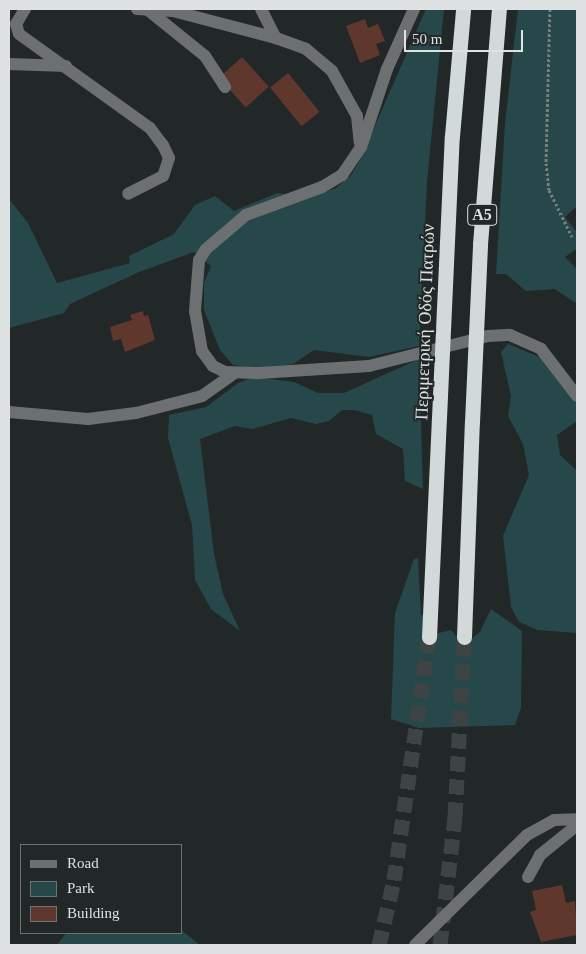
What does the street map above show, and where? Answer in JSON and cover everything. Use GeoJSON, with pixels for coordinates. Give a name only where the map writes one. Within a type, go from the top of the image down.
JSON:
{"type":"FeatureCollection","features":[{"type":"Feature","properties":{"kind":"highway","name":"Περιμετρική Οδός Πατρών"},"geometry":{"type":"LineString","coordinates":[[429,637],[452,136],[463,9]]}},
{"type":"Feature","properties":{"kind":"highway","name":"Α5"},"geometry":{"type":"LineString","coordinates":[[464,637],[482,225],[499,9]]}},
{"type":"Feature","properties":{"kind":"street"},"geometry":{"type":"LineString","coordinates":[[25,9],[16,24],[19,34],[66,66],[79,81],[150,128],[163,145],[169,158],[163,176],[128,194]]}},
{"type":"Feature","properties":{"kind":"street"},"geometry":{"type":"LineString","coordinates":[[261,9],[276,38]]}},
{"type":"Feature","properties":{"kind":"street"},"geometry":{"type":"LineString","coordinates":[[414,9],[387,69],[361,147],[342,175],[322,187],[246,215],[206,248],[199,260],[195,301],[199,342],[213,366],[233,374],[369,366],[506,335],[541,349],[577,396]]}},
{"type":"Feature","properties":{"kind":"street"},"geometry":{"type":"LineString","coordinates":[[142,10],[173,11],[276,38],[306,49],[332,71],[357,116],[361,147]]}},
{"type":"Feature","properties":{"kind":"street"},"geometry":{"type":"LineString","coordinates":[[142,10],[205,56],[225,87]]}},
{"type":"Feature","properties":{"kind":"street"},"geometry":{"type":"LineString","coordinates":[[9,64],[66,66]]}},
{"type":"Feature","properties":{"kind":"street"},"geometry":{"type":"LineString","coordinates":[[9,412],[88,419],[136,413],[202,396],[233,374]]}},
{"type":"Feature","properties":{"kind":"street"},"geometry":{"type":"LineString","coordinates":[[415,945],[527,835],[554,820],[577,819]]}},
{"type":"Feature","properties":{"kind":"street"},"geometry":{"type":"LineString","coordinates":[[528,877],[540,855],[577,825]]}},
{"type":"Feature","properties":{"kind":"path"},"geometry":{"type":"LineString","coordinates":[[550,9],[546,163],[549,190],[572,237]]}},
{"type":"Feature","properties":{"kind":"green space"},"geometry":{"type":"Polygon","coordinates":[[[426,9],[444,9],[427,182],[419,346],[369,357],[314,350],[293,364],[259,369],[233,365],[220,350],[204,310],[204,283],[211,266],[194,252],[139,272],[70,304],[64,313],[9,328],[9,199],[28,223],[57,283],[130,263],[129,256],[174,234],[195,205],[215,196],[234,211],[277,193],[309,197],[336,188],[351,175],[360,160],[426,9]]]}},
{"type":"Feature","properties":{"kind":"green space"},"geometry":{"type":"Polygon","coordinates":[[[518,9],[577,9],[577,206],[565,217],[576,231],[576,249],[565,257],[577,269],[577,304],[555,289],[526,291],[506,274],[496,274],[505,124],[518,9]]]}},
{"type":"Feature","properties":{"kind":"green space"},"geometry":{"type":"Polygon","coordinates":[[[508,344],[547,360],[577,399],[577,421],[557,435],[560,455],[577,471],[577,633],[538,630],[519,622],[511,607],[503,536],[529,475],[523,444],[508,416],[511,396],[501,352],[508,344]]]}},
{"type":"Feature","properties":{"kind":"green space"},"geometry":{"type":"Polygon","coordinates":[[[419,359],[423,489],[405,481],[403,449],[376,434],[372,415],[354,410],[342,410],[329,421],[316,424],[291,418],[252,429],[235,426],[200,439],[214,554],[223,594],[240,631],[211,609],[195,580],[192,525],[168,438],[169,415],[206,407],[238,383],[254,377],[294,382],[318,393],[344,393],[419,359]]]}},
{"type":"Feature","properties":{"kind":"green space"},"geometry":{"type":"Polygon","coordinates":[[[418,558],[421,615],[426,616],[431,635],[451,630],[458,638],[471,639],[480,632],[491,609],[522,631],[521,708],[515,725],[419,728],[391,719],[395,613],[414,559],[418,558]]]}},
{"type":"Feature","properties":{"kind":"green space"},"geometry":{"type":"Polygon","coordinates":[[[182,931],[200,945],[57,945],[65,934],[182,934],[182,931]]]}},
{"type":"Feature","properties":{"kind":"building"},"geometry":{"type":"Polygon","coordinates":[[[365,19],[368,28],[378,24],[385,41],[376,44],[380,55],[360,63],[346,26],[365,19]]]}},
{"type":"Feature","properties":{"kind":"building"},"geometry":{"type":"Polygon","coordinates":[[[242,57],[269,87],[246,107],[219,78],[242,57]]]}},
{"type":"Feature","properties":{"kind":"building"},"geometry":{"type":"Polygon","coordinates":[[[288,73],[319,112],[302,126],[270,87],[288,73]]]}},
{"type":"Feature","properties":{"kind":"building"},"geometry":{"type":"Polygon","coordinates":[[[143,311],[144,316],[148,315],[155,340],[125,352],[121,339],[113,341],[110,327],[132,320],[130,315],[143,311]]]}},
{"type":"Feature","properties":{"kind":"building"},"geometry":{"type":"Polygon","coordinates":[[[562,885],[566,903],[575,901],[577,935],[541,942],[530,912],[536,910],[532,891],[562,885]]]}},
{"type":"Feature","properties":{"kind":"tunnel"},"geometry":{"type":"LineString","coordinates":[[379,945],[394,880],[429,637]]}},
{"type":"Feature","properties":{"kind":"tunnel"},"geometry":{"type":"LineString","coordinates":[[440,945],[455,817],[464,637]]}}]}
